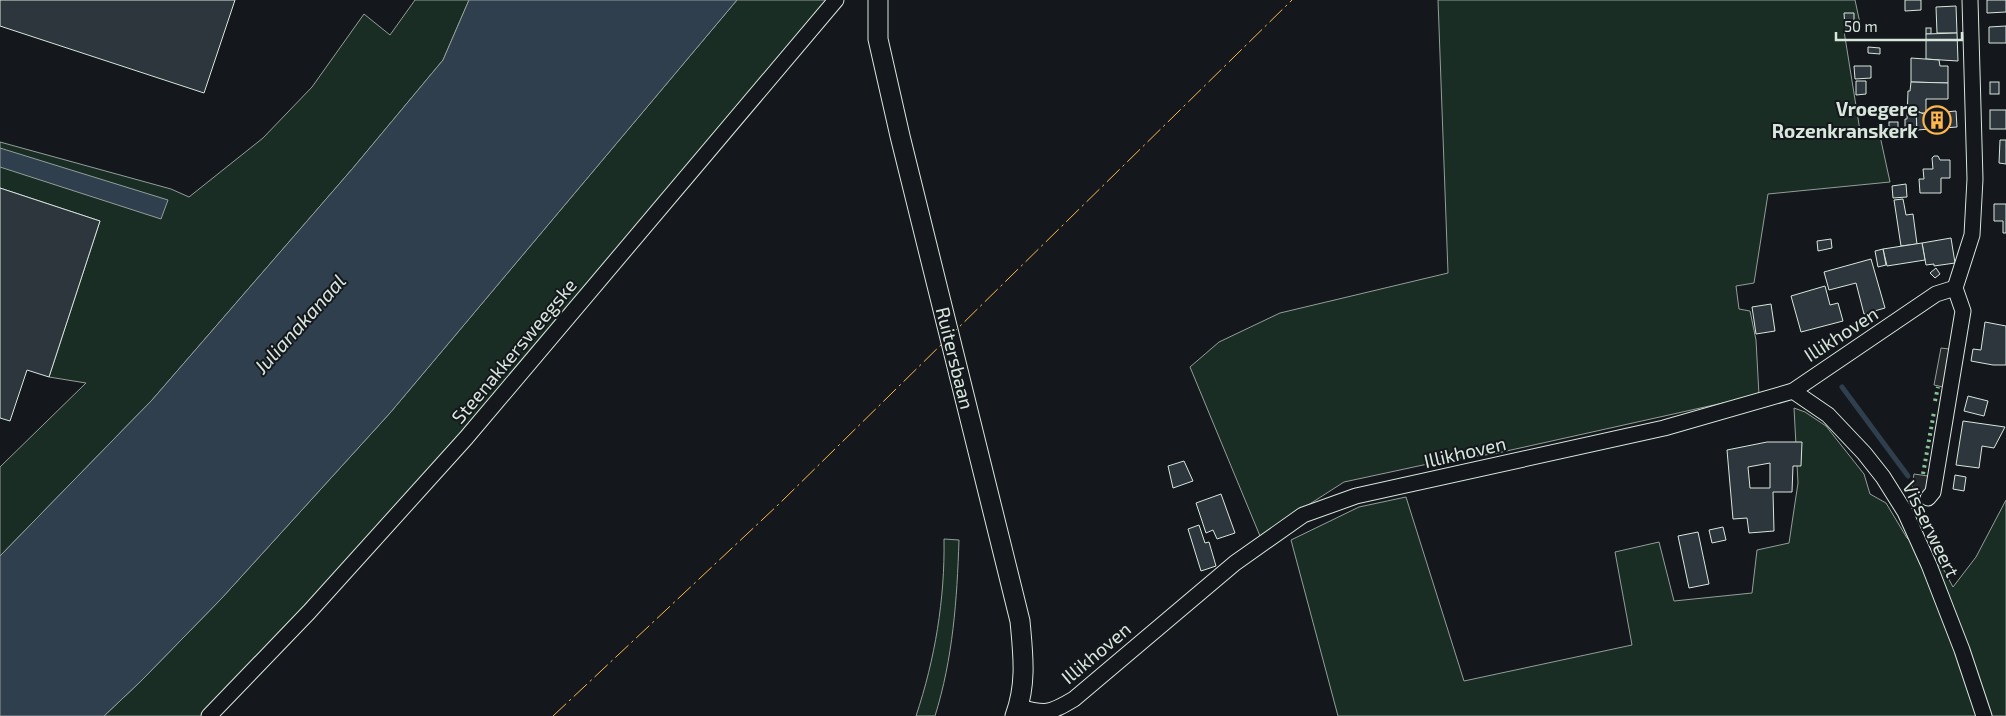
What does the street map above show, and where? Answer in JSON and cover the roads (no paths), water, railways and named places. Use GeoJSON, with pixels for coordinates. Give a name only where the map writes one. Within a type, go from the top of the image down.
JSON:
{"type":"FeatureCollection","features":[{"type":"Feature","properties":{"kind":"street","name":"Steenakkersweegske"},"geometry":{"type":"LineString","coordinates":[[209,716],[309,612],[466,438],[836,0]]}},
{"type":"Feature","properties":{"kind":"street","name":"Ruitersbaan"},"geometry":{"type":"LineString","coordinates":[[878,0],[878,40],[1020,620],[1024,663],[1023,683],[1017,712]]}},
{"type":"Feature","properties":{"kind":"street"},"geometry":{"type":"LineString","coordinates":[[1928,498],[1933,492],[1963,311],[1955,288],[1972,235],[1975,179],[1970,0]]}},
{"type":"Feature","properties":{"kind":"street","name":"Illikhoven"},"geometry":{"type":"LineString","coordinates":[[1017,712],[1053,712],[1074,699],[1235,564],[1303,515],[1356,496],[1664,428],[1793,391],[1936,294],[1955,288]]}},
{"type":"Feature","properties":{"kind":"street","name":"Visserweert"},"geometry":{"type":"LineString","coordinates":[[1793,391],[1828,415],[1883,477],[1905,512],[1929,565],[1962,650],[1984,716]]}},
{"type":"Feature","properties":{"kind":"water","name":"Julianakanaal"},"geometry":{"type":"Polygon","coordinates":[[[469,0],[737,0],[390,413],[221,599],[141,681],[104,716],[0,716],[0,556],[152,400],[353,168],[443,60],[469,0]]]}},
{"type":"Feature","properties":{"kind":"water"},"geometry":{"type":"Polygon","coordinates":[[[0,148],[168,200],[161,219],[0,167],[0,148]]]}},
{"type":"Feature","properties":{"kind":"waterway"},"geometry":{"type":"LineString","coordinates":[[1842,387],[1908,476]]}},
{"type":"Feature","properties":{"kind":"place","name":"Vroegere Rozenkranskerk"},"geometry":{"type":"Point","coordinates":[1937,120]}}]}
